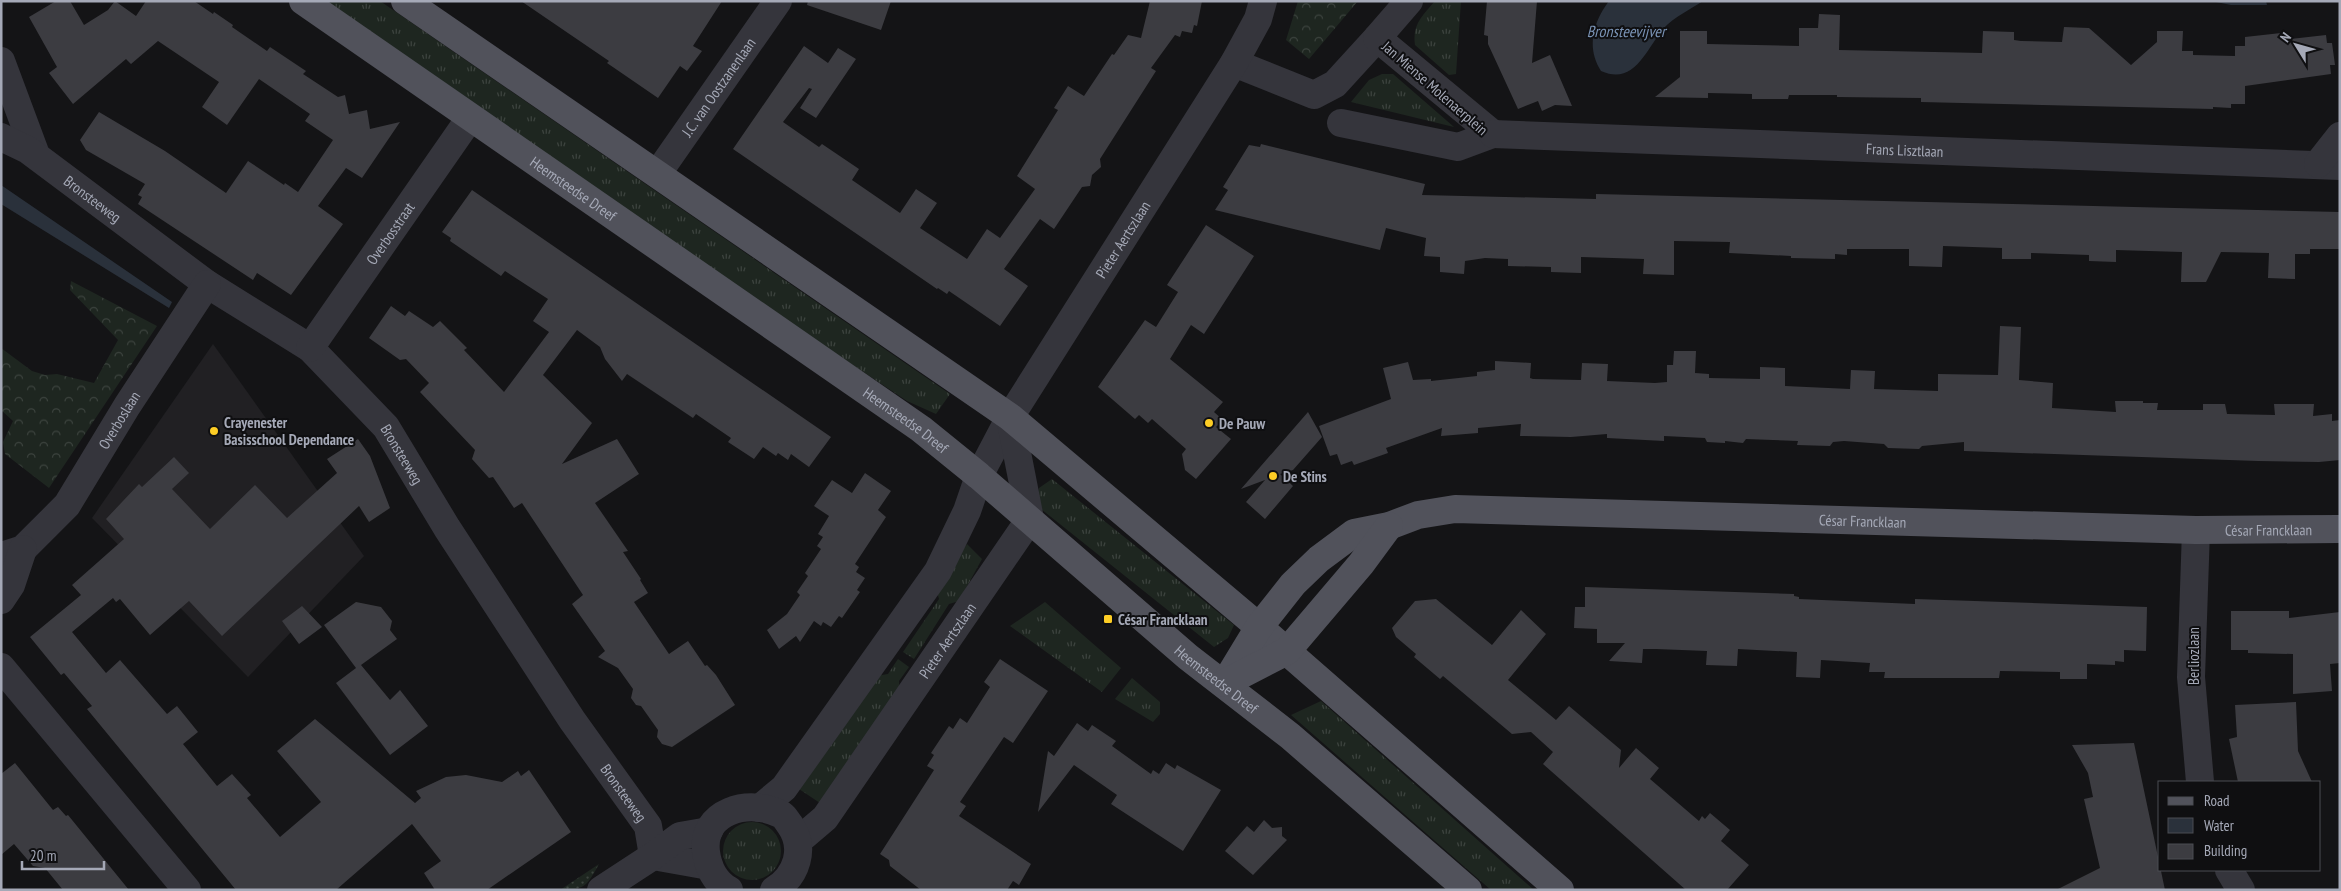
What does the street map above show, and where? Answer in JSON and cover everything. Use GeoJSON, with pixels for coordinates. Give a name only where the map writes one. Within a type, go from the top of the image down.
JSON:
{"type":"FeatureCollection","features":[{"type":"Feature","properties":{"kind":"main road","name":"Heemsteedse Dreef"},"geometry":{"type":"LineString","coordinates":[[303,1],[921,429],[1030,519],[1188,657],[1225,683],[1290,736],[1468,890]]}},
{"type":"Feature","properties":{"kind":"main road"},"geometry":{"type":"LineString","coordinates":[[405,1],[1010,417],[1287,651],[1560,890]]}},
{"type":"Feature","properties":{"kind":"main road","name":"César Francklaan"},"geometry":{"type":"LineString","coordinates":[[1225,683],[1259,627],[1293,584],[1319,559],[1354,533],[1389,526],[1418,515],[1455,509],[2196,530],[2340,530]]}},
{"type":"Feature","properties":{"kind":"main road"},"geometry":{"type":"LineString","coordinates":[[1225,683],[1287,651],[1360,564],[1389,526]]}},
{"type":"Feature","properties":{"kind":"street","name":"J.C. van Oostzanenlaan"},"geometry":{"type":"LineString","coordinates":[[658,174],[778,1]]}},
{"type":"Feature","properties":{"kind":"street"},"geometry":{"type":"LineString","coordinates":[[1234,62],[1258,19],[1263,1]]}},
{"type":"Feature","properties":{"kind":"street","name":"Jan Miense Molenaerplein"},"geometry":{"type":"LineString","coordinates":[[1234,62],[1314,95],[1336,84],[1408,1]]}},
{"type":"Feature","properties":{"kind":"street","name":"Jan Miense Molenaerplein"},"geometry":{"type":"LineString","coordinates":[[1341,122],[1458,148],[1493,134],[1377,38]]}},
{"type":"Feature","properties":{"kind":"street"},"geometry":{"type":"LineString","coordinates":[[1,61],[36,156]]}},
{"type":"Feature","properties":{"kind":"street","name":"Pieter Aertszlaan"},"geometry":{"type":"LineString","coordinates":[[760,808],[784,788],[938,571],[968,510],[979,476],[1010,417],[1234,62]]}},
{"type":"Feature","properties":{"kind":"street","name":"Overbosstraat"},"geometry":{"type":"LineString","coordinates":[[310,348],[470,118]]}},
{"type":"Feature","properties":{"kind":"street","name":"Frans Lisztlaan"},"geometry":{"type":"LineString","coordinates":[[1493,134],[2329,165],[2340,136]]}},
{"type":"Feature","properties":{"kind":"street","name":"Bronsteeweg"},"geometry":{"type":"LineString","coordinates":[[1,137],[36,156],[207,284],[310,348],[386,427],[447,528],[561,704],[648,826],[653,856]]}},
{"type":"Feature","properties":{"kind":"street","name":"Overboslaan"},"geometry":{"type":"LineString","coordinates":[[1,600],[11,585],[12,552],[67,505],[126,406],[207,284]]}},
{"type":"Feature","properties":{"kind":"street"},"geometry":{"type":"LineString","coordinates":[[1010,417],[1030,519]]}},
{"type":"Feature","properties":{"kind":"street","name":"Pieter Aertszlaan"},"geometry":{"type":"LineString","coordinates":[[798,841],[825,818],[1030,519]]}},
{"type":"Feature","properties":{"kind":"street","name":"Berliozlaan"},"geometry":{"type":"LineString","coordinates":[[2196,530],[2191,677],[2200,781]]}},
{"type":"Feature","properties":{"kind":"street"},"geometry":{"type":"LineString","coordinates":[[1,667],[187,890]]}},
{"type":"Feature","properties":{"kind":"street"},"geometry":{"type":"LineString","coordinates":[[729,890],[722,886],[709,866],[706,850],[708,831],[729,810],[746,806],[781,814],[791,827],[798,841],[797,862],[785,887]]}},
{"type":"Feature","properties":{"kind":"street"},"geometry":{"type":"LineString","coordinates":[[601,890],[680,836],[708,831]]}},
{"type":"Feature","properties":{"kind":"street"},"geometry":{"type":"LineString","coordinates":[[653,856],[709,866]]}},
{"type":"Feature","properties":{"kind":"street"},"geometry":{"type":"LineString","coordinates":[[2230,871],[2241,890]]}},
{"type":"Feature","properties":{"kind":"shaded area","name":"Crayenester Basisschool Dependance"},"geometry":{"type":"Polygon","coordinates":[[[213,344],[364,556],[248,677],[92,518],[213,344]]]}},
{"type":"Feature","properties":{"kind":"green space"},"geometry":{"type":"Polygon","coordinates":[[[324,1],[380,1],[950,394],[936,414],[907,401],[787,321],[324,1]]]}},
{"type":"Feature","properties":{"kind":"green space"},"geometry":{"type":"Polygon","coordinates":[[[1298,1],[1358,1],[1309,59],[1286,40],[1298,1]]]}},
{"type":"Feature","properties":{"kind":"green space"},"geometry":{"type":"Polygon","coordinates":[[[1435,1],[1461,1],[1456,74],[1449,75],[1415,45],[1415,32],[1419,21],[1435,1]]]}},
{"type":"Feature","properties":{"kind":"green space"},"geometry":{"type":"Polygon","coordinates":[[[1382,74],[1393,74],[1454,127],[1351,102],[1369,80],[1382,74]]]}},
{"type":"Feature","properties":{"kind":"green space"},"geometry":{"type":"Polygon","coordinates":[[[71,281],[157,326],[49,488],[5,454],[3,442],[13,421],[1,410],[1,348],[32,371],[45,375],[57,374],[94,383],[118,340],[70,290],[71,281]]]}},
{"type":"Feature","properties":{"kind":"green space"},"geometry":{"type":"Polygon","coordinates":[[[1052,479],[1234,625],[1228,638],[1214,647],[1036,505],[1039,488],[1052,479]]]}},
{"type":"Feature","properties":{"kind":"green space"},"geometry":{"type":"Polygon","coordinates":[[[967,544],[982,559],[959,601],[949,604],[914,659],[903,652],[939,599],[936,588],[967,544]]]}},
{"type":"Feature","properties":{"kind":"green space"},"geometry":{"type":"Polygon","coordinates":[[[1045,602],[1121,668],[1102,692],[1010,626],[1045,602]]]}},
{"type":"Feature","properties":{"kind":"green space"},"geometry":{"type":"Polygon","coordinates":[[[898,659],[909,667],[899,681],[900,693],[823,805],[799,789],[876,676],[888,674],[898,659]]]}},
{"type":"Feature","properties":{"kind":"green space"},"geometry":{"type":"Polygon","coordinates":[[[1132,678],[1160,702],[1160,714],[1153,722],[1115,699],[1132,678]]]}},
{"type":"Feature","properties":{"kind":"green space"},"geometry":{"type":"Polygon","coordinates":[[[1321,701],[1534,890],[1491,890],[1291,715],[1321,701]]]}},
{"type":"Feature","properties":{"kind":"green space"},"geometry":{"type":"Polygon","coordinates":[[[752,822],[768,827],[776,835],[781,851],[776,867],[768,875],[752,880],[736,875],[728,867],[723,851],[728,835],[736,827],[752,822]]]}},
{"type":"Feature","properties":{"kind":"green space"},"geometry":{"type":"Polygon","coordinates":[[[599,864],[588,882],[580,888],[560,890],[599,864]]]}},
{"type":"Feature","properties":{"kind":"water","name":"Bronsteevijver"},"geometry":{"type":"Polygon","coordinates":[[[1609,1],[1703,1],[1668,24],[1645,55],[1631,70],[1623,74],[1613,74],[1601,71],[1596,62],[1593,44],[1595,26],[1609,1]]]}},
{"type":"Feature","properties":{"kind":"water"},"geometry":{"type":"Polygon","coordinates":[[[2211,1],[2266,1],[2267,5],[2231,5],[2211,1]]]}},
{"type":"Feature","properties":{"kind":"water"},"geometry":{"type":"Polygon","coordinates":[[[1,185],[172,302],[169,308],[1,204],[1,185]]]}},
{"type":"Feature","properties":{"kind":"building"},"geometry":{"type":"Polygon","coordinates":[[[56,1],[70,1],[84,25],[108,10],[115,1],[136,16],[146,1],[194,1],[233,25],[232,27],[267,51],[270,47],[306,71],[303,74],[338,97],[345,95],[349,114],[367,110],[370,129],[400,122],[362,178],[346,168],[318,206],[343,224],[291,295],[257,273],[253,280],[138,204],[142,197],[138,195],[145,184],[86,150],[80,140],[99,112],[165,151],[226,193],[248,161],[298,192],[333,140],[305,121],[310,114],[259,79],[227,125],[202,107],[219,82],[158,41],[131,64],[126,59],[73,104],[49,73],[57,67],[29,17],[56,1]]]}},
{"type":"Feature","properties":{"kind":"building"},"geometry":{"type":"Polygon","coordinates":[[[521,1],[722,1],[693,46],[702,51],[687,71],[680,66],[658,98],[607,63],[609,61],[521,1]]]}},
{"type":"Feature","properties":{"kind":"building"},"geometry":{"type":"Polygon","coordinates":[[[808,1],[891,1],[881,30],[807,5],[808,1]]]}},
{"type":"Feature","properties":{"kind":"building"},"geometry":{"type":"Polygon","coordinates":[[[1150,1],[1202,1],[1197,26],[1194,25],[1192,33],[1182,31],[1180,37],[1175,35],[1151,68],[1156,71],[1100,159],[1101,167],[1092,175],[1090,186],[1082,187],[1054,229],[1040,219],[1004,269],[1028,286],[1000,326],[949,291],[947,294],[937,289],[733,149],[804,46],[828,63],[838,48],[856,59],[816,118],[800,108],[812,89],[809,88],[783,122],[819,147],[822,144],[859,169],[852,180],[900,213],[916,189],[937,203],[920,228],[967,259],[987,229],[1000,238],[1035,189],[1017,176],[1058,110],[1054,108],[1068,86],[1084,96],[1112,54],[1114,55],[1128,35],[1141,38],[1150,1]]]}},
{"type":"Feature","properties":{"kind":"building"},"geometry":{"type":"Polygon","coordinates":[[[1487,1],[1537,1],[1532,63],[1550,55],[1572,106],[1555,105],[1542,111],[1538,101],[1518,109],[1488,44],[1488,36],[1484,35],[1487,1]]]}},
{"type":"Feature","properties":{"kind":"building"},"geometry":{"type":"Polygon","coordinates":[[[1819,14],[1840,15],[1839,50],[1982,53],[1983,31],[2014,32],[2014,40],[2021,41],[2062,42],[2064,27],[2089,28],[2131,65],[2157,42],[2157,31],[2183,31],[2182,51],[2193,51],[2193,55],[2235,56],[2235,46],[2245,46],[2245,37],[2281,33],[2281,40],[2326,35],[2327,43],[2332,43],[2335,65],[2330,65],[2331,74],[2245,86],[2245,104],[2231,104],[2231,108],[2213,107],[2213,109],[1921,102],[1921,98],[1837,97],[1837,95],[1789,95],[1788,99],[1752,99],[1752,94],[1708,93],[1708,98],[1655,97],[1680,77],[1680,31],[1707,31],[1707,44],[1799,46],[1799,28],[1818,28],[1819,14]]]}},
{"type":"Feature","properties":{"kind":"building"},"geometry":{"type":"Polygon","coordinates":[[[1261,144],[1425,184],[1422,195],[1596,199],[1596,194],[2340,212],[2340,249],[2310,249],[2310,254],[2295,254],[2295,279],[2268,278],[2269,253],[2221,252],[2206,282],[2181,282],[2182,252],[2116,250],[2116,262],[2089,261],[2089,255],[2031,253],[2031,259],[2002,259],[2002,248],[1943,246],[1942,267],[1909,266],[1909,249],[1847,249],[1847,255],[1835,254],[1835,259],[1791,258],[1791,256],[1729,253],[1730,242],[1674,241],[1674,275],[1643,274],[1644,259],[1581,257],[1581,273],[1551,272],[1551,267],[1508,266],[1508,259],[1485,258],[1465,261],[1464,274],[1440,272],[1440,257],[1424,256],[1426,238],[1386,228],[1380,250],[1215,210],[1228,190],[1223,187],[1249,145],[1260,147],[1261,144]]]}},
{"type":"Feature","properties":{"kind":"building"},"geometry":{"type":"Polygon","coordinates":[[[472,190],[831,437],[809,467],[791,454],[788,460],[778,453],[776,456],[763,447],[754,459],[728,442],[731,438],[696,414],[693,418],[627,374],[622,381],[605,359],[600,347],[577,330],[543,375],[592,423],[562,464],[617,439],[639,474],[595,503],[628,551],[623,552],[648,593],[634,602],[669,654],[688,641],[705,666],[707,665],[716,675],[735,705],[672,747],[662,744],[657,737],[658,730],[641,706],[636,705],[631,698],[633,689],[618,668],[598,657],[605,651],[572,604],[583,595],[522,503],[514,508],[493,477],[489,478],[472,459],[475,450],[420,392],[429,383],[406,359],[400,360],[369,338],[391,306],[405,316],[409,311],[433,327],[440,321],[467,348],[464,350],[504,392],[549,332],[533,321],[548,299],[505,271],[501,276],[450,241],[451,238],[442,232],[472,190]]]}},
{"type":"Feature","properties":{"kind":"building"},"geometry":{"type":"Polygon","coordinates":[[[1206,225],[1254,256],[1204,334],[1191,325],[1170,359],[1223,402],[1214,412],[1223,420],[1216,427],[1231,439],[1196,479],[1185,470],[1182,454],[1186,449],[1152,419],[1148,423],[1139,415],[1135,419],[1098,387],[1145,320],[1156,327],[1178,292],[1167,285],[1206,225]]]}},
{"type":"Feature","properties":{"kind":"building"},"geometry":{"type":"Polygon","coordinates":[[[2000,326],[2021,327],[2019,380],[2053,383],[2052,408],[2116,412],[2115,401],[2143,401],[2143,403],[2158,403],[2157,410],[2203,410],[2203,404],[2225,404],[2227,414],[2275,415],[2274,404],[2314,404],[2313,416],[2332,414],[2332,421],[2340,420],[2340,460],[2319,462],[2258,461],[1964,451],[1964,442],[1922,446],[1919,449],[1888,448],[1884,444],[1844,441],[1833,442],[1830,446],[1797,445],[1798,441],[1746,439],[1743,443],[1707,442],[1705,438],[1664,436],[1664,441],[1607,438],[1607,434],[1571,437],[1520,436],[1521,424],[1478,428],[1478,433],[1441,436],[1442,428],[1386,448],[1388,453],[1354,465],[1352,461],[1341,465],[1337,454],[1330,456],[1319,426],[1391,399],[1383,368],[1408,362],[1413,380],[1431,379],[1431,381],[1477,376],[1477,372],[1495,370],[1495,361],[1531,363],[1530,378],[1533,379],[1581,380],[1582,363],[1608,364],[1607,381],[1655,383],[1667,382],[1667,365],[1673,365],[1674,351],[1696,351],[1695,373],[1709,374],[1709,378],[1760,379],[1760,367],[1785,368],[1785,386],[1850,389],[1851,370],[1875,371],[1874,389],[1938,391],[1938,374],[1998,375],[2000,326]]]}},
{"type":"Feature","properties":{"kind":"building","name":"De Stins"},"geometry":{"type":"Polygon","coordinates":[[[1308,412],[1322,437],[1293,470],[1280,474],[1293,486],[1265,519],[1246,502],[1265,480],[1241,489],[1308,412]]]}},
{"type":"Feature","properties":{"kind":"building"},"geometry":{"type":"Polygon","coordinates":[[[358,439],[370,456],[390,508],[369,522],[359,506],[222,636],[189,601],[150,635],[120,599],[116,602],[113,598],[72,632],[106,673],[120,660],[167,714],[177,706],[198,732],[183,744],[217,786],[232,774],[251,795],[247,798],[280,837],[321,802],[277,751],[315,719],[415,803],[421,798],[416,791],[446,777],[466,775],[502,782],[518,771],[521,776],[529,770],[571,832],[487,890],[435,890],[424,873],[441,861],[412,824],[336,890],[236,890],[87,709],[92,706],[64,673],[61,675],[30,637],[81,595],[72,585],[124,539],[106,519],[139,484],[142,487],[174,457],[189,473],[172,489],[210,529],[255,485],[287,518],[337,473],[327,459],[358,439]]]}},
{"type":"Feature","properties":{"kind":"building"},"geometry":{"type":"Polygon","coordinates":[[[865,473],[891,491],[878,510],[886,517],[855,564],[859,567],[856,572],[865,578],[857,590],[860,592],[842,618],[839,616],[831,627],[823,622],[821,626],[814,621],[800,642],[796,636],[779,649],[767,630],[787,614],[800,595],[797,592],[808,576],[805,573],[821,549],[817,546],[823,537],[818,534],[829,516],[814,506],[832,480],[852,493],[865,473]]]}},
{"type":"Feature","properties":{"kind":"building"},"geometry":{"type":"Polygon","coordinates":[[[1585,587],[1794,594],[1799,599],[1915,604],[1915,599],[2147,607],[2146,651],[2124,650],[2124,662],[2115,661],[2115,665],[2087,664],[2087,679],[2060,679],[2060,672],[2000,671],[1999,678],[1884,678],[1885,672],[1869,672],[1870,663],[1821,660],[1820,678],[1796,677],[1797,652],[1738,649],[1737,666],[1706,665],[1707,651],[1656,649],[1643,649],[1642,663],[1609,661],[1625,643],[1597,643],[1597,629],[1574,628],[1575,607],[1585,607],[1585,587]]]}},
{"type":"Feature","properties":{"kind":"building"},"geometry":{"type":"Polygon","coordinates":[[[1436,599],[1492,645],[1521,610],[1546,634],[1508,680],[1556,720],[1569,706],[1621,750],[1619,768],[1636,748],[1659,768],[1650,779],[1699,821],[1702,816],[1705,819],[1710,813],[1730,830],[1721,841],[1749,865],[1727,890],[1686,890],[1543,764],[1553,752],[1531,732],[1512,734],[1443,676],[1440,679],[1414,657],[1416,654],[1396,637],[1392,628],[1415,601],[1436,599]]]}},
{"type":"Feature","properties":{"kind":"building"},"geometry":{"type":"Polygon","coordinates":[[[356,602],[381,607],[392,621],[390,630],[397,639],[361,665],[390,700],[400,690],[428,726],[390,755],[336,683],[356,668],[324,625],[356,602]]]}},
{"type":"Feature","properties":{"kind":"building"},"geometry":{"type":"Polygon","coordinates":[[[302,606],[322,627],[299,644],[282,621],[302,606]]]}},
{"type":"Feature","properties":{"kind":"building"},"geometry":{"type":"Polygon","coordinates":[[[2231,611],[2289,611],[2289,618],[2340,612],[2340,663],[2330,664],[2332,691],[2293,694],[2293,654],[2248,653],[2248,650],[2231,650],[2231,611]]]}},
{"type":"Feature","properties":{"kind":"building"},"geometry":{"type":"Polygon","coordinates":[[[1000,659],[1048,691],[1013,743],[1004,737],[960,802],[966,806],[959,816],[1031,864],[1019,885],[1013,881],[1007,890],[921,890],[890,866],[889,860],[880,854],[934,770],[927,766],[934,755],[931,753],[949,726],[953,729],[960,718],[967,723],[990,687],[984,682],[1000,659]]]}},
{"type":"Feature","properties":{"kind":"building"},"geometry":{"type":"Polygon","coordinates":[[[2296,702],[2298,751],[2312,781],[2238,781],[2229,739],[2237,737],[2235,705],[2296,702]]]}},
{"type":"Feature","properties":{"kind":"building"},"geometry":{"type":"Polygon","coordinates":[[[1077,723],[1088,731],[1092,725],[1116,741],[1112,746],[1151,774],[1153,770],[1159,774],[1166,763],[1175,769],[1177,765],[1221,790],[1183,851],[1111,804],[1117,795],[1074,765],[1038,812],[1048,751],[1054,756],[1077,723]]]}},
{"type":"Feature","properties":{"kind":"building"},"geometry":{"type":"Polygon","coordinates":[[[2134,743],[2158,857],[2158,871],[2161,871],[2165,890],[2056,890],[2100,868],[2084,799],[2093,797],[2088,773],[2072,745],[2134,743]]]}},
{"type":"Feature","properties":{"kind":"building"},"geometry":{"type":"Polygon","coordinates":[[[15,763],[53,810],[58,807],[66,816],[68,815],[129,890],[63,890],[45,868],[33,866],[14,844],[1,855],[1,774],[15,763]]]}},
{"type":"Feature","properties":{"kind":"building"},"geometry":{"type":"Polygon","coordinates":[[[1264,820],[1272,828],[1282,827],[1282,836],[1287,840],[1253,875],[1225,851],[1247,826],[1254,832],[1264,820]]]}},
{"type":"Feature","properties":{"kind":"place","name":"De Pauw"},"geometry":{"type":"Point","coordinates":[1209,423]}},
{"type":"Feature","properties":{"kind":"place","name":"Crayenester Basisschool Dependance"},"geometry":{"type":"Point","coordinates":[214,431]}},
{"type":"Feature","properties":{"kind":"place","name":"De Stins"},"geometry":{"type":"Point","coordinates":[1273,476]}},
{"type":"Feature","properties":{"kind":"place","name":"César Francklaan"},"geometry":{"type":"Point","coordinates":[1108,619]}}]}
